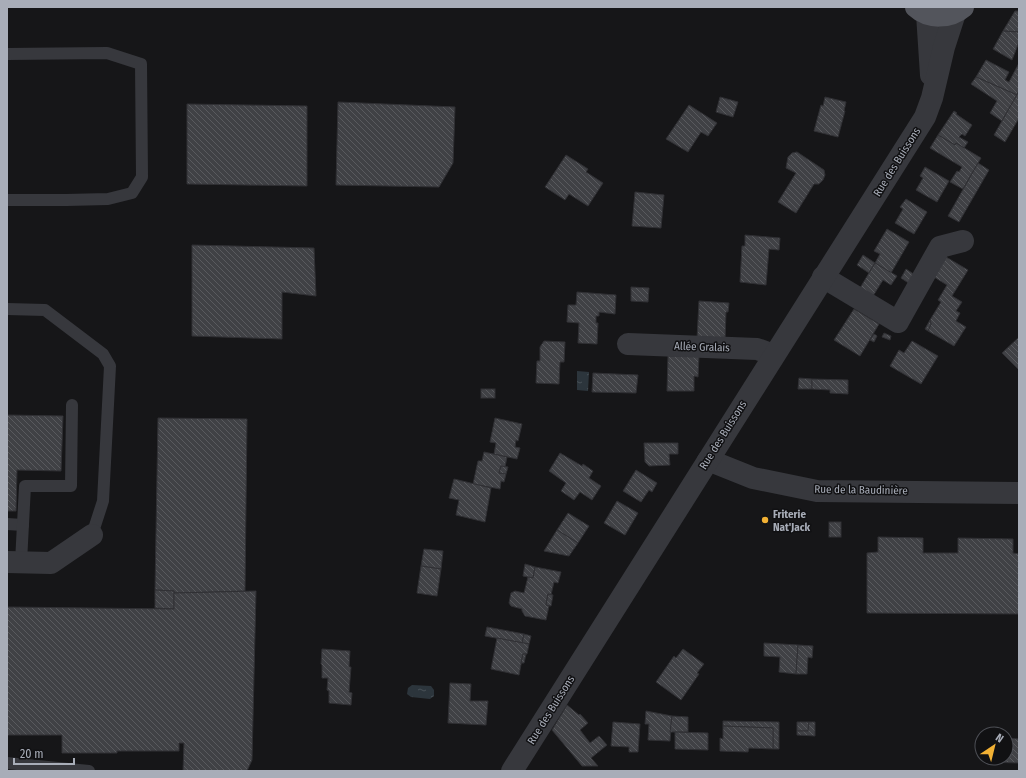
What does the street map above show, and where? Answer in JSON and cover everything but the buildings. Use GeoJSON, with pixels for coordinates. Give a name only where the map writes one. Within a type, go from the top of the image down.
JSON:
{"type":"FeatureCollection","features":[{"type":"Feature","properties":{"kind":"main road"},"geometry":{"type":"LineString","coordinates":[[921,10],[936,16],[946,16],[959,10]]}},
{"type":"Feature","properties":{"kind":"street","name":"Rue des Buissons"},"geometry":{"type":"LineString","coordinates":[[921,10],[932,98]]}},
{"type":"Feature","properties":{"kind":"street","name":"Rue des Buissons"},"geometry":{"type":"LineString","coordinates":[[517,769],[708,460],[925,117],[932,98],[944,47],[959,10]]}},
{"type":"Feature","properties":{"kind":"street"},"geometry":{"type":"LineString","coordinates":[[824,277],[898,322],[940,247],[963,241]]}},
{"type":"Feature","properties":{"kind":"street","name":"Allée Gralais"},"geometry":{"type":"LineString","coordinates":[[628,344],[757,349],[774,355]]}},
{"type":"Feature","properties":{"kind":"street","name":"Rue de la Baudinière"},"geometry":{"type":"LineString","coordinates":[[708,460],[754,478],[817,491],[1019,493]]}},
{"type":"Feature","properties":{"kind":"street"},"geometry":{"type":"LineString","coordinates":[[14,562],[51,563],[92,535]]}},
{"type":"Feature","properties":{"kind":"lane"},"geometry":{"type":"LineString","coordinates":[[7,54],[108,53],[140,64],[142,177],[132,193],[108,199],[7,200]]}},
{"type":"Feature","properties":{"kind":"lane"},"geometry":{"type":"LineString","coordinates":[[7,309],[45,310],[103,354],[110,366],[103,501],[92,535]]}},
{"type":"Feature","properties":{"kind":"lane"},"geometry":{"type":"LineString","coordinates":[[14,562],[23,525],[25,486],[71,486],[72,406]]}},
{"type":"Feature","properties":{"kind":"lane"},"geometry":{"type":"LineString","coordinates":[[7,524],[23,525]]}},
{"type":"Feature","properties":{"kind":"lane"},"geometry":{"type":"LineString","coordinates":[[7,763],[88,771]]}},
{"type":"Feature","properties":{"kind":"water"},"geometry":{"type":"Polygon","coordinates":[[[577,371],[589,372],[588,391],[577,390],[577,371]]]}},
{"type":"Feature","properties":{"kind":"water"},"geometry":{"type":"Polygon","coordinates":[[[412,685],[431,686],[434,690],[434,696],[430,699],[411,697],[407,694],[408,688],[412,685]]]}},
{"type":"Feature","properties":{"kind":"place","name":"Friterie Nat'Jack"},"geometry":{"type":"Point","coordinates":[765,520]}}]}
